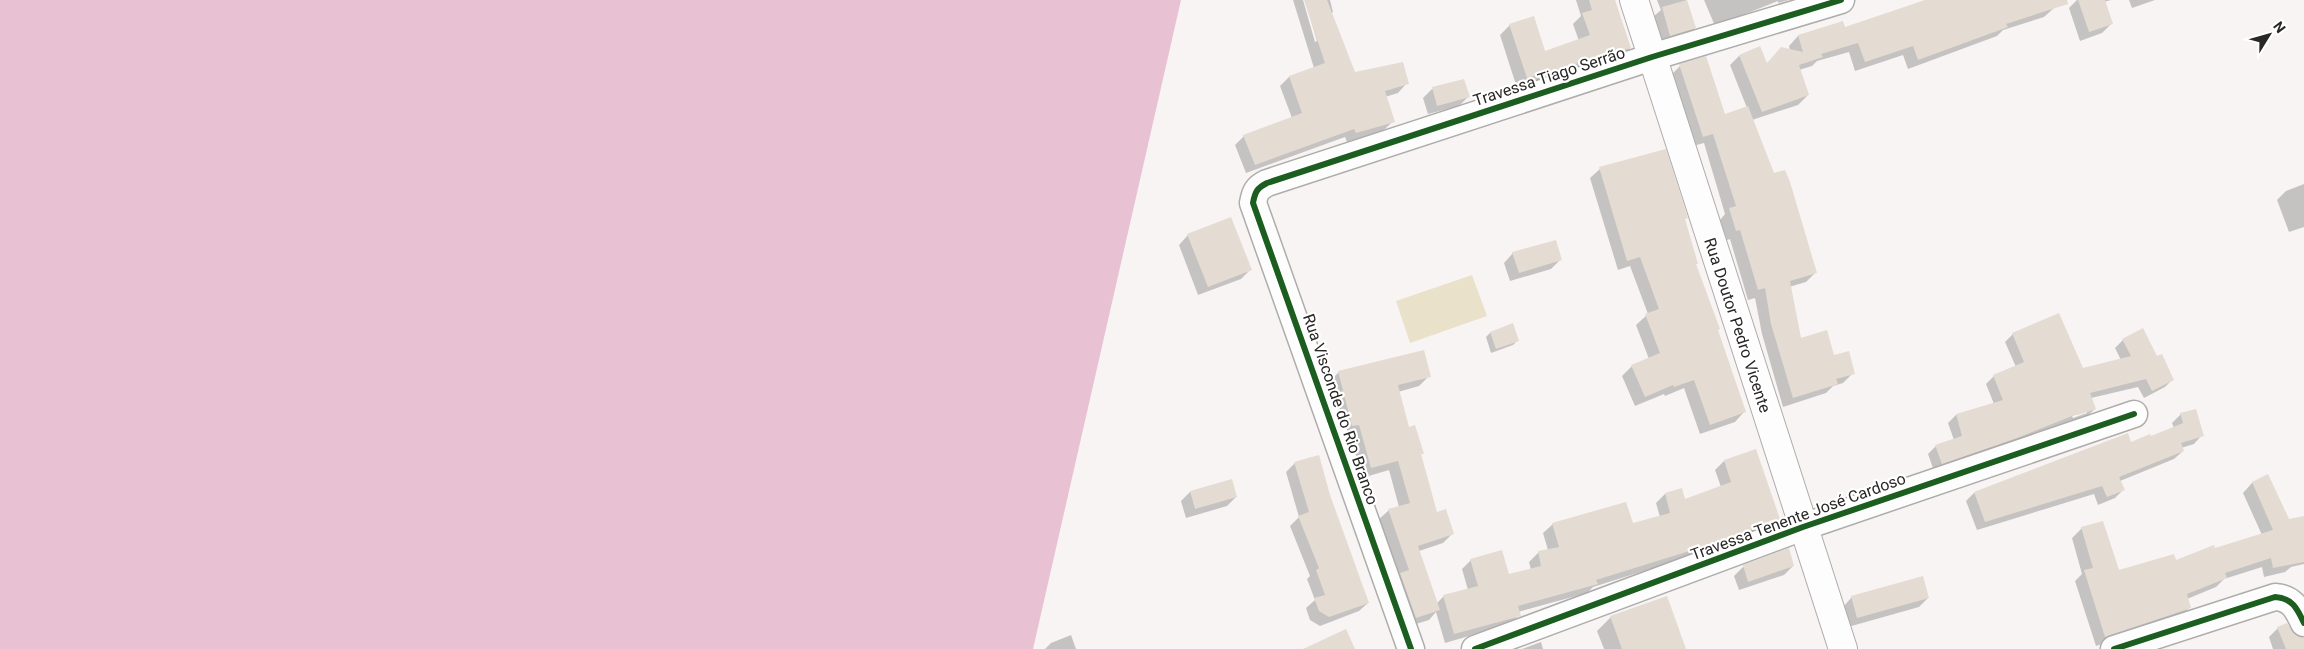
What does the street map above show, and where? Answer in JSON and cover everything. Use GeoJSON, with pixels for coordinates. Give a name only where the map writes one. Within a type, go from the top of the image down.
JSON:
{"type":"FeatureCollection","features":[{"type":"Feature","properties":{"kind":"street","name":"Rua Doutor Pedro Vicente"},"geometry":{"type":"LineString","coordinates":[[1634,0],[1843,649]]}},
{"type":"Feature","properties":{"kind":"street","name":"Travessa Tiago Serrão"},"geometry":{"type":"LineString","coordinates":[[1267,182],[1652,57],[1840,0]]}},
{"type":"Feature","properties":{"kind":"street","name":"Rua Visconde do Rio Branco"},"geometry":{"type":"LineString","coordinates":[[1267,182],[1254,192],[1253,202],[1411,649]]}},
{"type":"Feature","properties":{"kind":"street","name":"Travessa Tenente José Cardoso"},"geometry":{"type":"LineString","coordinates":[[1475,649],[1803,527],[2134,414]]}},
{"type":"Feature","properties":{"kind":"street"},"geometry":{"type":"LineString","coordinates":[[2114,649],[2275,597],[2284,598],[2295,605],[2304,623]]}},
{"type":"Feature","properties":{"kind":"shaded area"},"geometry":{"type":"Polygon","coordinates":[[[0,0],[1181,0],[1033,649],[0,649],[0,0]]]}},
{"type":"Feature","properties":{"kind":"shaded area"},"geometry":{"type":"Polygon","coordinates":[[[1472,275],[1487,316],[1410,343],[1396,301],[1472,275]]]}},
{"type":"Feature","properties":{"kind":"building"},"geometry":{"type":"Polygon","coordinates":[[[1304,0],[1327,0],[1355,72],[1403,62],[1409,84],[1385,91],[1395,122],[1356,133],[1354,129],[1255,165],[1243,135],[1302,113],[1289,76],[1325,63],[1304,0]]]}},
{"type":"Feature","properties":{"kind":"building"},"geometry":{"type":"Polygon","coordinates":[[[1589,0],[1615,0],[1631,48],[1527,78],[1509,24],[1534,16],[1545,51],[1590,35],[1582,13],[1592,10],[1589,0]]]}},
{"type":"Feature","properties":{"kind":"building"},"geometry":{"type":"Polygon","coordinates":[[[1687,0],[1696,28],[1670,36],[1662,7],[1687,0]]]}},
{"type":"Feature","properties":{"kind":"building"},"geometry":{"type":"Polygon","coordinates":[[[1925,0],[2067,0],[2068,4],[2006,24],[2008,27],[1918,60],[1913,46],[1865,62],[1858,43],[1821,54],[1823,57],[1799,65],[1809,95],[1762,112],[1739,55],[1760,46],[1767,63],[1781,47],[1803,52],[1798,35],[1843,21],[1845,27],[1925,0]]]}},
{"type":"Feature","properties":{"kind":"building"},"geometry":{"type":"Polygon","coordinates":[[[2078,0],[2105,0],[2113,24],[2089,32],[2078,0]]]}},
{"type":"Feature","properties":{"kind":"building"},"geometry":{"type":"Polygon","coordinates":[[[1706,56],[1725,114],[1748,106],[1774,173],[1785,170],[1790,182],[1817,273],[1790,281],[1801,338],[1827,330],[1834,355],[1849,351],[1855,374],[1836,379],[1838,384],[1793,398],[1771,324],[1765,288],[1758,290],[1740,230],[1736,231],[1729,208],[1736,206],[1713,134],[1703,137],[1679,64],[1706,56]]]}},
{"type":"Feature","properties":{"kind":"building"},"geometry":{"type":"Polygon","coordinates":[[[1464,79],[1470,97],[1437,106],[1432,87],[1464,79]]]}},
{"type":"Feature","properties":{"kind":"building"},"geometry":{"type":"Polygon","coordinates":[[[1666,149],[1688,218],[1685,219],[1698,264],[1696,264],[1720,329],[1718,330],[1746,412],[1710,425],[1694,380],[1674,387],[1673,385],[1645,397],[1631,365],[1660,353],[1645,314],[1659,309],[1640,257],[1627,261],[1599,167],[1666,149]]]}},
{"type":"Feature","properties":{"kind":"building"},"geometry":{"type":"Polygon","coordinates":[[[1231,217],[1252,270],[1208,287],[1187,234],[1231,217]]]}},
{"type":"Feature","properties":{"kind":"building"},"geometry":{"type":"Polygon","coordinates":[[[1556,240],[1562,260],[1519,273],[1512,252],[1556,240]]]}},
{"type":"Feature","properties":{"kind":"building"},"geometry":{"type":"Polygon","coordinates":[[[2059,313],[2083,368],[2131,356],[2122,339],[2143,328],[2157,356],[2162,354],[2174,380],[2152,391],[2146,379],[2090,393],[2096,409],[2077,414],[2017,438],[1942,464],[1935,445],[1962,436],[1956,414],[2003,400],[1993,375],[2024,362],[2012,333],[2059,313]]]}},
{"type":"Feature","properties":{"kind":"building"},"geometry":{"type":"Polygon","coordinates":[[[1513,323],[1519,341],[1496,349],[1490,332],[1513,323]]]}},
{"type":"Feature","properties":{"kind":"building"},"geometry":{"type":"Polygon","coordinates":[[[1424,350],[1431,377],[1398,385],[1409,427],[1415,425],[1424,454],[1421,454],[1437,512],[1446,509],[1454,534],[1418,546],[1440,610],[1416,618],[1400,573],[1409,570],[1388,509],[1410,503],[1398,461],[1371,468],[1359,425],[1352,426],[1338,371],[1424,350]]]}},
{"type":"Feature","properties":{"kind":"building"},"geometry":{"type":"Polygon","coordinates":[[[2196,409],[2204,436],[2181,443],[2184,451],[2119,477],[2125,490],[2107,497],[2102,486],[1985,522],[1974,492],[2128,433],[2131,442],[2150,434],[2151,436],[2183,423],[2180,413],[2196,409]]]}},
{"type":"Feature","properties":{"kind":"building"},"geometry":{"type":"Polygon","coordinates":[[[1756,449],[1780,519],[1733,537],[1596,580],[1598,584],[1518,606],[1521,616],[1454,634],[1443,595],[1478,586],[1470,559],[1502,550],[1509,574],[1541,566],[1538,551],[1559,547],[1552,523],[1626,502],[1633,523],[1670,513],[1665,493],[1682,488],[1685,499],[1731,482],[1724,460],[1756,449]]]}},
{"type":"Feature","properties":{"kind":"building"},"geometry":{"type":"Polygon","coordinates":[[[1319,455],[1330,495],[1369,603],[1329,617],[1319,611],[1314,598],[1325,595],[1316,570],[1319,568],[1298,516],[1309,512],[1294,462],[1319,455]]]}},
{"type":"Feature","properties":{"kind":"building"},"geometry":{"type":"Polygon","coordinates":[[[2268,474],[2289,519],[2304,516],[2304,562],[2273,568],[2271,558],[2225,573],[2227,578],[2187,594],[2191,608],[2105,637],[2084,570],[2093,568],[2081,527],[2103,521],[2119,570],[2174,554],[2176,560],[2214,545],[2215,548],[2273,530],[2252,482],[2268,474]]]}},
{"type":"Feature","properties":{"kind":"building"},"geometry":{"type":"Polygon","coordinates":[[[1232,479],[1237,497],[1195,509],[1190,491],[1232,479]]]}},
{"type":"Feature","properties":{"kind":"building"},"geometry":{"type":"Polygon","coordinates":[[[1789,548],[1794,566],[1748,582],[1743,565],[1789,548]]]}},
{"type":"Feature","properties":{"kind":"building"},"geometry":{"type":"Polygon","coordinates":[[[1923,576],[1929,598],[1857,618],[1851,596],[1923,576]]]}},
{"type":"Feature","properties":{"kind":"building"},"geometry":{"type":"Polygon","coordinates":[[[1667,596],[1686,649],[1622,649],[1610,616],[1667,596]]]}},
{"type":"Feature","properties":{"kind":"building"},"geometry":{"type":"Polygon","coordinates":[[[2287,623],[2295,635],[2304,638],[2304,649],[2286,649],[2277,627],[2287,623]]]}},
{"type":"Feature","properties":{"kind":"building"},"geometry":{"type":"Polygon","coordinates":[[[1346,629],[1355,649],[1303,649],[1346,629]]]}},
{"type":"Feature","properties":{"kind":"cycle path"},"geometry":{"type":"LineString","coordinates":[[1411,649],[1253,203],[1257,191],[1267,183],[1652,57],[1841,0]]}},
{"type":"Feature","properties":{"kind":"cycle path"},"geometry":{"type":"LineString","coordinates":[[1475,649],[1803,527],[2134,414]]}},
{"type":"Feature","properties":{"kind":"cycle path"},"geometry":{"type":"LineString","coordinates":[[2114,649],[2275,597],[2286,599],[2290,602],[2304,623]]}}]}
